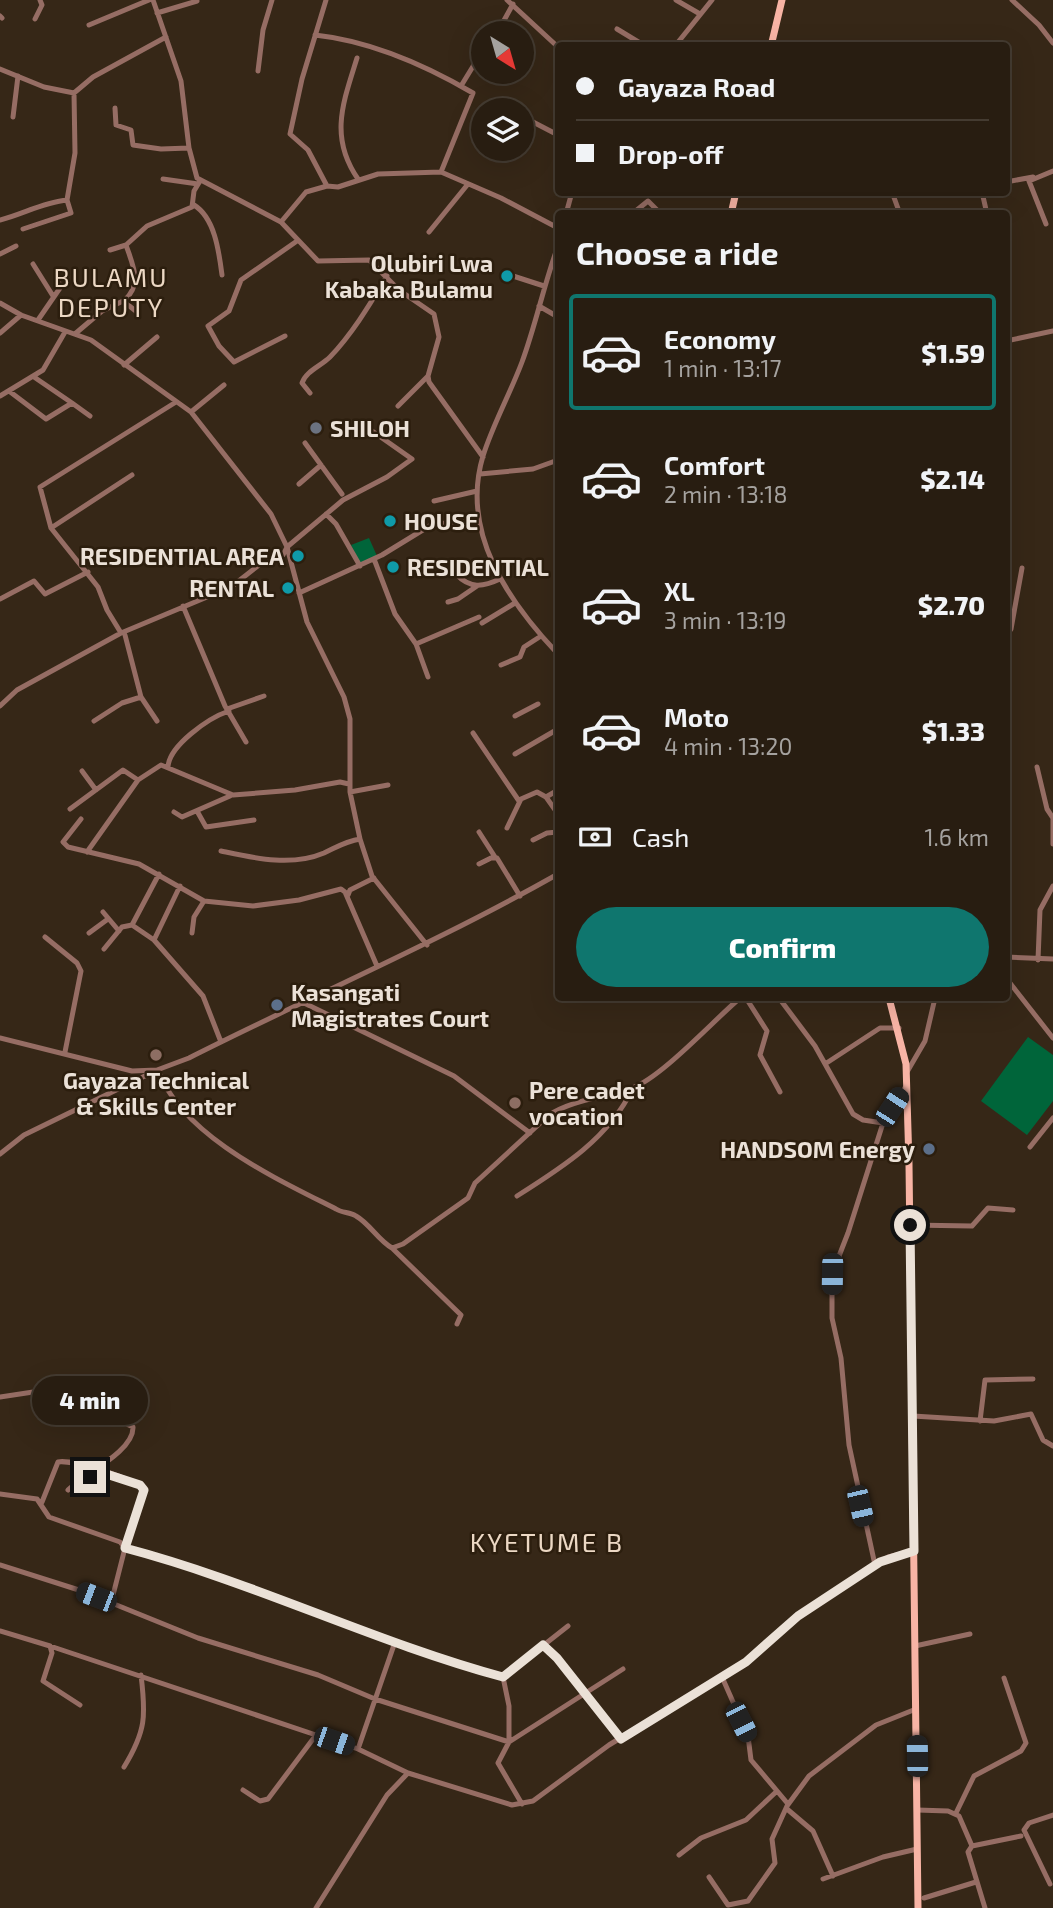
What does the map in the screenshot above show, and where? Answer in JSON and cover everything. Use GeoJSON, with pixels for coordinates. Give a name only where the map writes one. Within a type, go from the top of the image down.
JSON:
{"type":"FeatureCollection","features":[{"type":"Feature","properties":{"kind":"main road"},"geometry":{"type":"LineString","coordinates":[[772,42],[782,0]]}},
{"type":"Feature","properties":{"kind":"main road"},"geometry":{"type":"LineString","coordinates":[[890,1001],[899,1028],[906,1074],[918,1908]]}},
{"type":"Feature","properties":{"kind":"street"},"geometry":{"type":"LineString","coordinates":[[35,19],[42,5],[40,0]]}},
{"type":"Feature","properties":{"kind":"street"},"geometry":{"type":"LineString","coordinates":[[89,24],[151,0],[183,91],[188,148],[199,183],[194,205]]}},
{"type":"Feature","properties":{"kind":"street"},"geometry":{"type":"LineString","coordinates":[[258,71],[263,30],[272,0]]}},
{"type":"Feature","properties":{"kind":"street"},"geometry":{"type":"LineString","coordinates":[[326,0],[290,134],[308,150],[327,186]]}},
{"type":"Feature","properties":{"kind":"street"},"geometry":{"type":"LineString","coordinates":[[677,0],[700,14]]}},
{"type":"Feature","properties":{"kind":"street"},"geometry":{"type":"LineString","coordinates":[[678,42],[712,0]]}},
{"type":"Feature","properties":{"kind":"street"},"geometry":{"type":"LineString","coordinates":[[1012,0],[1039,24],[1051,40]]}},
{"type":"Feature","properties":{"kind":"street"},"geometry":{"type":"LineString","coordinates":[[157,13],[197,1]]}},
{"type":"Feature","properties":{"kind":"street"},"geometry":{"type":"LineString","coordinates":[[503,21],[510,2],[555,44]]}},
{"type":"Feature","properties":{"kind":"street"},"geometry":{"type":"LineString","coordinates":[[617,29],[638,42]]}},
{"type":"Feature","properties":{"kind":"street"},"geometry":{"type":"LineString","coordinates":[[315,34],[336,37],[415,61],[461,86],[474,97],[441,172]]}},
{"type":"Feature","properties":{"kind":"street"},"geometry":{"type":"LineString","coordinates":[[74,93],[93,77],[166,37]]}},
{"type":"Feature","properties":{"kind":"street"},"geometry":{"type":"LineString","coordinates":[[357,58],[342,108],[339,135],[358,179]]}},
{"type":"Feature","properties":{"kind":"street"},"geometry":{"type":"LineString","coordinates":[[0,69],[44,87],[74,93]]}},
{"type":"Feature","properties":{"kind":"street"},"geometry":{"type":"LineString","coordinates":[[461,86],[471,70]]}},
{"type":"Feature","properties":{"kind":"street"},"geometry":{"type":"LineString","coordinates":[[13,117],[18,76]]}},
{"type":"Feature","properties":{"kind":"street"},"geometry":{"type":"LineString","coordinates":[[23,229],[70,213],[67,200],[75,153],[74,93]]}},
{"type":"Feature","properties":{"kind":"street"},"geometry":{"type":"LineString","coordinates":[[115,108],[116,125],[131,130],[133,145],[162,149],[188,148]]}},
{"type":"Feature","properties":{"kind":"street"},"geometry":{"type":"LineString","coordinates":[[534,123],[555,133]]}},
{"type":"Feature","properties":{"kind":"street"},"geometry":{"type":"LineString","coordinates":[[1010,181],[1053,171]]}},
{"type":"Feature","properties":{"kind":"street"},"geometry":{"type":"LineString","coordinates":[[281,222],[306,192],[327,186],[338,187],[378,174],[441,172],[555,227]]}},
{"type":"Feature","properties":{"kind":"street"},"geometry":{"type":"LineString","coordinates":[[1033,177],[1029,181],[1046,225]]}},
{"type":"Feature","properties":{"kind":"street"},"geometry":{"type":"LineString","coordinates":[[163,179],[199,183],[281,222],[318,261],[369,260],[387,275],[399,290],[434,314],[439,337],[428,376],[429,383],[482,457]]}},
{"type":"Feature","properties":{"kind":"street"},"geometry":{"type":"LineString","coordinates":[[429,232],[468,184]]}},
{"type":"Feature","properties":{"kind":"street"},"geometry":{"type":"LineString","coordinates":[[0,220],[29,212],[49,202],[67,200]]}},
{"type":"Feature","properties":{"kind":"street"},"geometry":{"type":"LineString","coordinates":[[636,210],[643,203],[656,210]]}},
{"type":"Feature","properties":{"kind":"street"},"geometry":{"type":"LineString","coordinates":[[110,250],[126,244],[147,226],[194,205]]}},
{"type":"Feature","properties":{"kind":"street"},"geometry":{"type":"LineString","coordinates":[[194,205],[205,214],[219,254],[222,275]]}},
{"type":"Feature","properties":{"kind":"street"},"geometry":{"type":"LineString","coordinates":[[285,336],[234,362],[219,346],[208,326],[229,311],[241,280],[298,242]]}},
{"type":"Feature","properties":{"kind":"street"},"geometry":{"type":"LineString","coordinates":[[76,333],[102,311],[124,301],[134,292],[137,278],[126,244]]}},
{"type":"Feature","properties":{"kind":"street"},"geometry":{"type":"LineString","coordinates":[[0,254],[16,246]]}},
{"type":"Feature","properties":{"kind":"street"},"geometry":{"type":"LineString","coordinates":[[555,255],[522,361],[482,457],[476,519],[500,579],[515,603],[555,651]]}},
{"type":"Feature","properties":{"kind":"street"},"geometry":{"type":"LineString","coordinates":[[33,264],[53,296]]}},
{"type":"Feature","properties":{"kind":"street"},"geometry":{"type":"LineString","coordinates":[[38,320],[61,285],[57,275]]}},
{"type":"Feature","properties":{"kind":"street"},"geometry":{"type":"LineString","coordinates":[[310,393],[302,383],[304,377],[328,358],[364,315],[387,275]]}},
{"type":"Feature","properties":{"kind":"street"},"geometry":{"type":"LineString","coordinates":[[513,276],[544,286]]}},
{"type":"Feature","properties":{"kind":"street"},"geometry":{"type":"LineString","coordinates":[[124,301],[137,312]]}},
{"type":"Feature","properties":{"kind":"street"},"geometry":{"type":"LineString","coordinates":[[0,303],[21,315],[91,340],[191,412],[271,514],[287,547],[307,622],[344,696],[350,719],[350,792],[360,839],[374,878],[427,945]]}},
{"type":"Feature","properties":{"kind":"street"},"geometry":{"type":"LineString","coordinates":[[539,306],[555,315]]}},
{"type":"Feature","properties":{"kind":"street"},"geometry":{"type":"LineString","coordinates":[[0,333],[21,315]]}},
{"type":"Feature","properties":{"kind":"street"},"geometry":{"type":"LineString","coordinates":[[1010,340],[1053,331]]}},
{"type":"Feature","properties":{"kind":"street"},"geometry":{"type":"LineString","coordinates":[[0,396],[34,377],[48,365],[65,332]]}},
{"type":"Feature","properties":{"kind":"street"},"geometry":{"type":"LineString","coordinates":[[124,365],[157,337]]}},
{"type":"Feature","properties":{"kind":"street"},"geometry":{"type":"LineString","coordinates":[[398,406],[428,376]]}},
{"type":"Feature","properties":{"kind":"street"},"geometry":{"type":"LineString","coordinates":[[34,377],[90,416]]}},
{"type":"Feature","properties":{"kind":"street"},"geometry":{"type":"LineString","coordinates":[[191,412],[224,385]]}},
{"type":"Feature","properties":{"kind":"street"},"geometry":{"type":"LineString","coordinates":[[9,391],[46,419],[72,403]]}},
{"type":"Feature","properties":{"kind":"street"},"geometry":{"type":"LineString","coordinates":[[157,721],[141,696],[123,634],[88,572],[51,528],[40,487],[176,402]]}},
{"type":"Feature","properties":{"kind":"street"},"geometry":{"type":"LineString","coordinates":[[0,706],[17,690],[123,634],[231,587],[259,565],[283,555],[287,547],[343,500],[387,477],[412,459],[365,426]]}},
{"type":"Feature","properties":{"kind":"street"},"geometry":{"type":"LineString","coordinates":[[304,443],[342,494]]}},
{"type":"Feature","properties":{"kind":"street"},"geometry":{"type":"LineString","coordinates":[[480,474],[533,469],[555,461]]}},
{"type":"Feature","properties":{"kind":"street"},"geometry":{"type":"LineString","coordinates":[[299,484],[321,465]]}},
{"type":"Feature","properties":{"kind":"street"},"geometry":{"type":"LineString","coordinates":[[51,528],[132,475]]}},
{"type":"Feature","properties":{"kind":"street"},"geometry":{"type":"LineString","coordinates":[[434,501],[477,491]]}},
{"type":"Feature","properties":{"kind":"street"},"geometry":{"type":"LineString","coordinates":[[326,514],[337,524],[360,566]]}},
{"type":"Feature","properties":{"kind":"street"},"geometry":{"type":"LineString","coordinates":[[299,593],[374,559],[431,526],[476,519]]}},
{"type":"Feature","properties":{"kind":"street"},"geometry":{"type":"LineString","coordinates":[[374,559],[395,614],[416,644],[428,677]]}},
{"type":"Feature","properties":{"kind":"street"},"geometry":{"type":"LineString","coordinates":[[1010,630],[1021,568]]}},
{"type":"Feature","properties":{"kind":"street"},"geometry":{"type":"LineString","coordinates":[[0,599],[34,581],[45,594],[88,572]]}},
{"type":"Feature","properties":{"kind":"street"},"geometry":{"type":"LineString","coordinates":[[456,574],[468,584],[477,586]]}},
{"type":"Feature","properties":{"kind":"street"},"geometry":{"type":"LineString","coordinates":[[448,602],[455,601],[477,586],[500,579]]}},
{"type":"Feature","properties":{"kind":"street"},"geometry":{"type":"LineString","coordinates":[[416,644],[480,620],[515,603]]}},
{"type":"Feature","properties":{"kind":"street"},"geometry":{"type":"LineString","coordinates":[[183,606],[197,645],[246,742]]}},
{"type":"Feature","properties":{"kind":"street"},"geometry":{"type":"LineString","coordinates":[[500,665],[520,657],[524,647],[541,636]]}},
{"type":"Feature","properties":{"kind":"street"},"geometry":{"type":"LineString","coordinates":[[94,721],[122,703],[141,696]]}},
{"type":"Feature","properties":{"kind":"street"},"geometry":{"type":"LineString","coordinates":[[168,767],[169,760],[182,744],[210,720],[264,696]]}},
{"type":"Feature","properties":{"kind":"street"},"geometry":{"type":"LineString","coordinates":[[515,716],[538,704]]}},
{"type":"Feature","properties":{"kind":"street"},"geometry":{"type":"LineString","coordinates":[[515,754],[555,731]]}},
{"type":"Feature","properties":{"kind":"street"},"geometry":{"type":"LineString","coordinates":[[472,733],[519,801]]}},
{"type":"Feature","properties":{"kind":"street"},"geometry":{"type":"LineString","coordinates":[[86,852],[138,780],[161,765],[233,795]]}},
{"type":"Feature","properties":{"kind":"street"},"geometry":{"type":"LineString","coordinates":[[1037,767],[1047,809],[1053,818],[1053,844]]}},
{"type":"Feature","properties":{"kind":"street"},"geometry":{"type":"LineString","coordinates":[[71,809],[123,770],[138,780]]}},
{"type":"Feature","properties":{"kind":"street"},"geometry":{"type":"LineString","coordinates":[[82,771],[96,790]]}},
{"type":"Feature","properties":{"kind":"street"},"geometry":{"type":"LineString","coordinates":[[174,812],[183,817],[233,795],[295,790],[340,782],[349,784]]}},
{"type":"Feature","properties":{"kind":"street"},"geometry":{"type":"LineString","coordinates":[[350,792],[388,785]]}},
{"type":"Feature","properties":{"kind":"street"},"geometry":{"type":"LineString","coordinates":[[507,828],[519,801],[537,792],[546,797],[555,810]]}},
{"type":"Feature","properties":{"kind":"street"},"geometry":{"type":"LineString","coordinates":[[546,797],[555,792]]}},
{"type":"Feature","properties":{"kind":"street"},"geometry":{"type":"LineString","coordinates":[[197,811],[204,827],[254,820]]}},
{"type":"Feature","properties":{"kind":"street"},"geometry":{"type":"LineString","coordinates":[[81,819],[63,842],[86,852],[126,860],[159,874],[204,901],[253,906],[299,900],[341,890],[348,895],[377,966]]}},
{"type":"Feature","properties":{"kind":"street"},"geometry":{"type":"LineString","coordinates":[[479,832],[510,876],[520,896]]}},
{"type":"Feature","properties":{"kind":"street"},"geometry":{"type":"LineString","coordinates":[[533,841],[547,833],[555,832]]}},
{"type":"Feature","properties":{"kind":"street"},"geometry":{"type":"LineString","coordinates":[[221,852],[268,861],[286,860],[323,853],[345,842],[360,839]]}},
{"type":"Feature","properties":{"kind":"street"},"geometry":{"type":"LineString","coordinates":[[479,864],[495,857]]}},
{"type":"Feature","properties":{"kind":"street"},"geometry":{"type":"LineString","coordinates":[[132,925],[159,874]]}},
{"type":"Feature","properties":{"kind":"street"},"geometry":{"type":"LineString","coordinates":[[0,1154],[24,1135],[377,966],[427,945],[555,876]]}},
{"type":"Feature","properties":{"kind":"street"},"geometry":{"type":"LineString","coordinates":[[348,895],[350,890],[374,878]]}},
{"type":"Feature","properties":{"kind":"street"},"geometry":{"type":"LineString","coordinates":[[155,940],[180,886]]}},
{"type":"Feature","properties":{"kind":"street"},"geometry":{"type":"LineString","coordinates":[[1038,960],[1040,910],[1053,886]]}},
{"type":"Feature","properties":{"kind":"street"},"geometry":{"type":"LineString","coordinates":[[191,933],[194,917],[204,901]]}},
{"type":"Feature","properties":{"kind":"street"},"geometry":{"type":"LineString","coordinates":[[103,912],[119,931]]}},
{"type":"Feature","properties":{"kind":"street"},"geometry":{"type":"LineString","coordinates":[[89,933],[108,919]]}},
{"type":"Feature","properties":{"kind":"street"},"geometry":{"type":"LineString","coordinates":[[104,949],[125,925],[132,925],[155,940],[203,996],[221,1042]]}},
{"type":"Feature","properties":{"kind":"street"},"geometry":{"type":"LineString","coordinates":[[45,937],[77,962],[81,971],[65,1052]]}},
{"type":"Feature","properties":{"kind":"street"},"geometry":{"type":"LineString","coordinates":[[1010,957],[1053,959]]}},
{"type":"Feature","properties":{"kind":"street"},"geometry":{"type":"LineString","coordinates":[[1010,983],[1053,1038]]}},
{"type":"Feature","properties":{"kind":"street"},"geometry":{"type":"LineString","coordinates":[[517,1196],[569,1164],[597,1140],[634,1088],[680,1053],[737,1001]]}},
{"type":"Feature","properties":{"kind":"street"},"geometry":{"type":"LineString","coordinates":[[748,1001],[767,1031],[760,1055],[780,1091]]}},
{"type":"Feature","properties":{"kind":"street"},"geometry":{"type":"LineString","coordinates":[[781,1001],[825,1063],[853,1114],[863,1120],[883,1122]]}},
{"type":"Feature","properties":{"kind":"street"},"geometry":{"type":"LineString","coordinates":[[906,1074],[925,1041],[933,1001]]}},
{"type":"Feature","properties":{"kind":"street"},"geometry":{"type":"LineString","coordinates":[[302,1002],[334,1020],[446,1071],[530,1132]]}},
{"type":"Feature","properties":{"kind":"street"},"geometry":{"type":"LineString","coordinates":[[825,1063],[880,1028],[899,1028]]}},
{"type":"Feature","properties":{"kind":"street"},"geometry":{"type":"LineString","coordinates":[[0,1038],[65,1052],[132,1071],[158,1070]]}},
{"type":"Feature","properties":{"kind":"street"},"geometry":{"type":"LineString","coordinates":[[158,1070],[166,1090],[232,1153],[338,1211],[356,1216],[461,1315],[457,1324]]}},
{"type":"Feature","properties":{"kind":"street"},"geometry":{"type":"LineString","coordinates":[[875,1565],[856,1488],[841,1358],[831,1306],[833,1264],[848,1233],[883,1122],[906,1086]]}},
{"type":"Feature","properties":{"kind":"street"},"geometry":{"type":"LineString","coordinates":[[392,1248],[403,1244],[468,1198],[475,1183],[530,1132],[562,1107],[634,1088]]}},
{"type":"Feature","properties":{"kind":"street"},"geometry":{"type":"LineString","coordinates":[[1030,1147],[1053,1118]]}},
{"type":"Feature","properties":{"kind":"street"},"geometry":{"type":"LineString","coordinates":[[910,1225],[972,1226],[988,1208],[1013,1210]]}},
{"type":"Feature","properties":{"kind":"street"},"geometry":{"type":"LineString","coordinates":[[980,1421],[985,1380],[1033,1379]]}},
{"type":"Feature","properties":{"kind":"street"},"geometry":{"type":"LineString","coordinates":[[0,1396],[66,1387],[88,1406],[130,1424],[134,1430],[131,1436],[97,1471],[68,1490]]}},
{"type":"Feature","properties":{"kind":"street"},"geometry":{"type":"LineString","coordinates":[[912,1416],[980,1421],[1017,1419],[1031,1414],[1043,1440],[1053,1446]]}},
{"type":"Feature","properties":{"kind":"street"},"geometry":{"type":"LineString","coordinates":[[111,1603],[125,1548],[144,1490],[140,1485],[64,1460],[58,1462],[41,1502],[43,1513],[49,1517],[120,1542],[125,1548],[503,1677]]}},
{"type":"Feature","properties":{"kind":"street"},"geometry":{"type":"LineString","coordinates":[[0,1494],[37,1499],[41,1502]]}},
{"type":"Feature","properties":{"kind":"street"},"geometry":{"type":"LineString","coordinates":[[0,1632],[141,1675],[358,1749],[408,1773],[512,1805],[533,1801],[621,1739],[722,1677],[757,1653],[798,1616],[875,1565],[888,1557],[914,1551]]}},
{"type":"Feature","properties":{"kind":"street"},"geometry":{"type":"LineString","coordinates":[[0,1565],[111,1603],[198,1638],[318,1675],[375,1699],[509,1742]]}},
{"type":"Feature","properties":{"kind":"street"},"geometry":{"type":"LineString","coordinates":[[503,1677],[568,1626]]}},
{"type":"Feature","properties":{"kind":"street"},"geometry":{"type":"LineString","coordinates":[[915,1646],[970,1634]]}},
{"type":"Feature","properties":{"kind":"street"},"geometry":{"type":"LineString","coordinates":[[358,1749],[395,1642]]}},
{"type":"Feature","properties":{"kind":"street"},"geometry":{"type":"LineString","coordinates":[[543,1645],[557,1658],[621,1739]]}},
{"type":"Feature","properties":{"kind":"street"},"geometry":{"type":"LineString","coordinates":[[50,1646],[53,1650],[43,1681],[80,1705]]}},
{"type":"Feature","properties":{"kind":"street"},"geometry":{"type":"LineString","coordinates":[[509,1742],[623,1669]]}},
{"type":"Feature","properties":{"kind":"street"},"geometry":{"type":"LineString","coordinates":[[124,1767],[140,1740],[146,1713],[141,1675]]}},
{"type":"Feature","properties":{"kind":"street"},"geometry":{"type":"LineString","coordinates":[[503,1677],[509,1706],[509,1742],[498,1763],[522,1804]]}},
{"type":"Feature","properties":{"kind":"street"},"geometry":{"type":"LineString","coordinates":[[722,1677],[748,1736],[751,1760],[788,1806],[813,1831],[833,1876]]}},
{"type":"Feature","properties":{"kind":"street"},"geometry":{"type":"LineString","coordinates":[[956,1813],[974,1776],[1021,1751],[1026,1743],[1004,1678]]}},
{"type":"Feature","properties":{"kind":"street"},"geometry":{"type":"LineString","coordinates":[[709,1877],[729,1905],[748,1901],[775,1863],[772,1839],[788,1806],[809,1776],[837,1752],[888,1718],[916,1709]]}},
{"type":"Feature","properties":{"kind":"street"},"geometry":{"type":"LineString","coordinates":[[243,1790],[260,1801],[268,1799],[316,1735]]}},
{"type":"Feature","properties":{"kind":"street"},"geometry":{"type":"LineString","coordinates":[[316,1908],[387,1795],[408,1773]]}},
{"type":"Feature","properties":{"kind":"street"},"geometry":{"type":"LineString","coordinates":[[679,1855],[701,1838],[742,1822],[777,1791]]}},
{"type":"Feature","properties":{"kind":"street"},"geometry":{"type":"LineString","coordinates":[[917,1810],[956,1813]]}},
{"type":"Feature","properties":{"kind":"street"},"geometry":{"type":"LineString","coordinates":[[956,1813],[972,1846]]}},
{"type":"Feature","properties":{"kind":"street"},"geometry":{"type":"LineString","coordinates":[[1050,1884],[1024,1830],[1029,1823],[1053,1815]]}},
{"type":"Feature","properties":{"kind":"street"},"geometry":{"type":"LineString","coordinates":[[985,1908],[968,1852],[972,1846],[1021,1836]]}},
{"type":"Feature","properties":{"kind":"street"},"geometry":{"type":"LineString","coordinates":[[823,1880],[883,1857],[917,1849]]}},
{"type":"Feature","properties":{"kind":"street"},"geometry":{"type":"LineString","coordinates":[[925,1898],[976,1882]]}},
{"type":"Feature","properties":{"kind":"green space"},"geometry":{"type":"Polygon","coordinates":[[[369,538],[377,556],[360,563],[351,545],[369,538]]]}},
{"type":"Feature","properties":{"kind":"green space"},"geometry":{"type":"Polygon","coordinates":[[[1028,1037],[1053,1055],[1053,1101],[1027,1135],[981,1101],[1028,1037]]]}},
{"type":"Feature","properties":{"kind":"place","name":"Olubiri Lwa Kabaka Bulamu"},"geometry":{"type":"Point","coordinates":[507,276]}},
{"type":"Feature","properties":{"kind":"place","name":"SHILOH"},"geometry":{"type":"Point","coordinates":[316,428]}},
{"type":"Feature","properties":{"kind":"place","name":"HOUSE"},"geometry":{"type":"Point","coordinates":[390,521]}},
{"type":"Feature","properties":{"kind":"place","name":"RESIDENTIAL AREA"},"geometry":{"type":"Point","coordinates":[298,556]}},
{"type":"Feature","properties":{"kind":"place","name":"RESIDENTIAL"},"geometry":{"type":"Point","coordinates":[393,567]}},
{"type":"Feature","properties":{"kind":"place","name":"RENTAL"},"geometry":{"type":"Point","coordinates":[288,588]}},
{"type":"Feature","properties":{"kind":"place","name":"Kasangati Magistrates Court"},"geometry":{"type":"Point","coordinates":[277,1005]}},
{"type":"Feature","properties":{"kind":"place","name":"Gayaza Technical & Skills Center"},"geometry":{"type":"Point","coordinates":[156,1055]}},
{"type":"Feature","properties":{"kind":"place","name":"Pere cadet vocation"},"geometry":{"type":"Point","coordinates":[515,1103]}},
{"type":"Feature","properties":{"kind":"place","name":"HANDSOM Energy"},"geometry":{"type":"Point","coordinates":[929,1149]}},
{"type":"Feature","properties":{"kind":"district","name":"BULAMU DEPUTY"},"geometry":{"type":"Point","coordinates":[111,291]}},
{"type":"Feature","properties":{"kind":"district","name":"KYETUME B"},"geometry":{"type":"Point","coordinates":[547,1541]}},
{"type":"Feature","properties":{"kind":"route"},"geometry":{"type":"LineString","coordinates":[[90,1477],[97,1471],[123,1478],[140,1485],[144,1490],[125,1548],[162,1558],[348,1626],[503,1677],[543,1645],[557,1658],[621,1739],[746,1662],[802,1612],[820,1604],[888,1557],[914,1551],[910,1225]]}}]}
